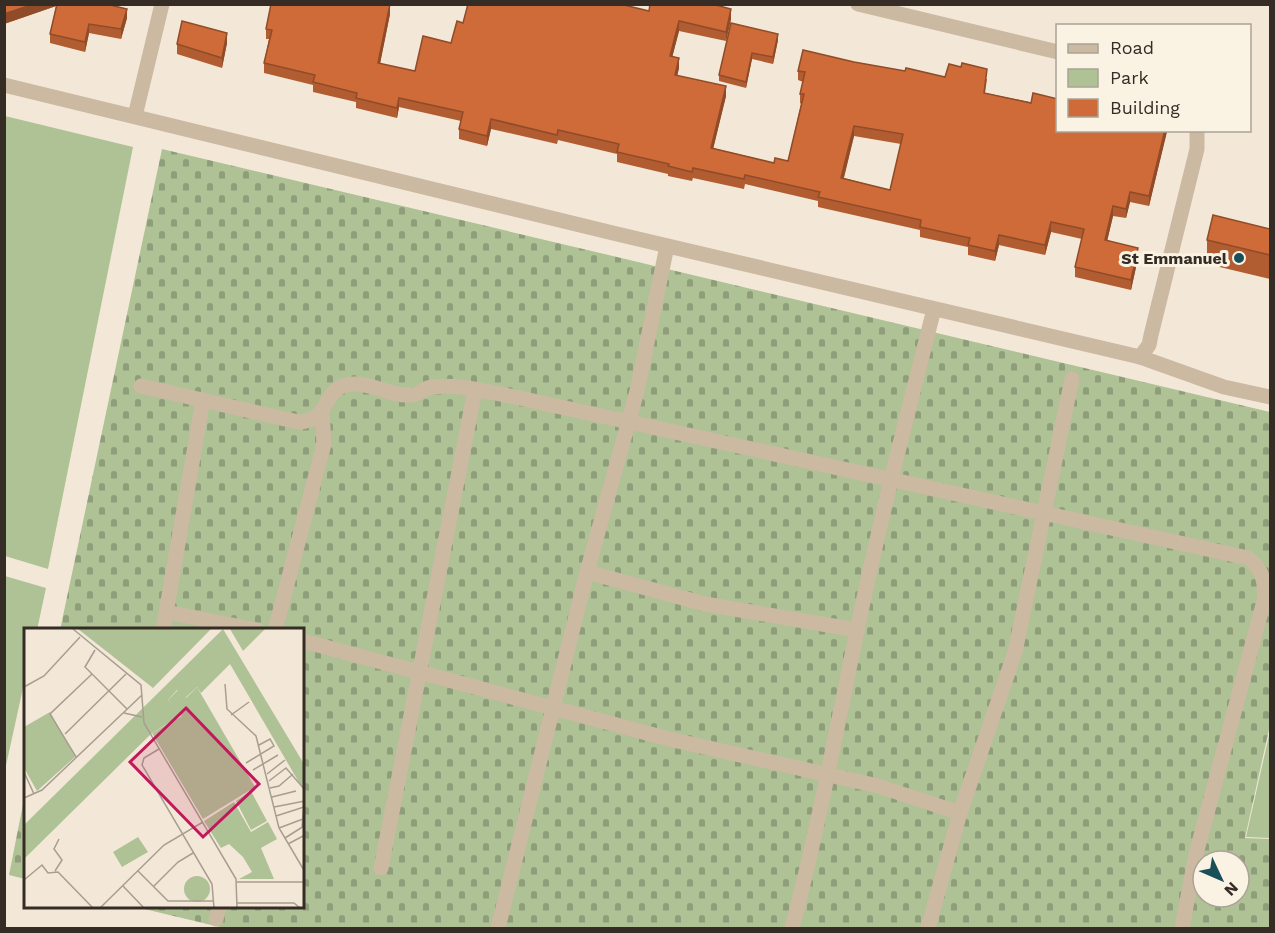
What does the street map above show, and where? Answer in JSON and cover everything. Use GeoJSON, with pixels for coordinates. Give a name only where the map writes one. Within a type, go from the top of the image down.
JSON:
{"type":"FeatureCollection","features":[{"type":"Feature","properties":{"kind":"street"},"geometry":{"type":"LineString","coordinates":[[135,116],[162,4]]}},
{"type":"Feature","properties":{"kind":"street"},"geometry":{"type":"LineString","coordinates":[[858,4],[1056,52]]}},
{"type":"Feature","properties":{"kind":"street"},"geometry":{"type":"LineString","coordinates":[[4,85],[667,246],[1140,357],[1224,387],[1270,397]]}},
{"type":"Feature","properties":{"kind":"street"},"geometry":{"type":"LineString","coordinates":[[1140,357],[1149,345],[1197,149],[1197,132]]}},
{"type":"Feature","properties":{"kind":"street"},"geometry":{"type":"LineString","coordinates":[[498,928],[587,572],[629,422],[667,246]]}},
{"type":"Feature","properties":{"kind":"street"},"geometry":{"type":"LineString","coordinates":[[792,928],[818,830],[857,630],[890,480],[934,309]]}},
{"type":"Feature","properties":{"kind":"street"},"geometry":{"type":"LineString","coordinates":[[928,928],[960,813],[1015,652],[1072,379]]}},
{"type":"Feature","properties":{"kind":"street"},"geometry":{"type":"LineString","coordinates":[[141,386],[298,423],[309,422],[336,392],[350,385],[411,395],[429,387],[454,386],[1242,555],[1255,562],[1261,571],[1265,590],[1264,601],[1196,854],[1182,928]]}},
{"type":"Feature","properties":{"kind":"street"},"geometry":{"type":"LineString","coordinates":[[381,868],[476,390]]}},
{"type":"Feature","properties":{"kind":"street"},"geometry":{"type":"LineString","coordinates":[[163,628],[203,400]]}},
{"type":"Feature","properties":{"kind":"street"},"geometry":{"type":"LineString","coordinates":[[276,628],[324,444],[322,410]]}},
{"type":"Feature","properties":{"kind":"street"},"geometry":{"type":"LineString","coordinates":[[587,572],[705,604],[857,630]]}},
{"type":"Feature","properties":{"kind":"street"},"geometry":{"type":"LineString","coordinates":[[166,612],[247,628]]}},
{"type":"Feature","properties":{"kind":"street"},"geometry":{"type":"LineString","coordinates":[[304,641],[669,739],[878,786],[960,813]]}},
{"type":"Feature","properties":{"kind":"green space"},"geometry":{"type":"Polygon","coordinates":[[[5,116],[133,147],[48,569],[5,556],[5,116]]]}},
{"type":"Feature","properties":{"kind":"green space"},"geometry":{"type":"Polygon","coordinates":[[[162,149],[1270,412],[1270,725],[1245,838],[1270,839],[1270,928],[224,928],[144,909],[304,909],[304,628],[60,628],[162,149]]]}},
{"type":"Feature","properties":{"kind":"green space"},"geometry":{"type":"Polygon","coordinates":[[[5,576],[46,588],[37,628],[24,628],[24,684],[5,770],[5,576]]]}},
{"type":"Feature","properties":{"kind":"green space"},"geometry":{"type":"Polygon","coordinates":[[[1270,731],[1270,838],[1246,837],[1270,731]]]}},
{"type":"Feature","properties":{"kind":"green space"},"geometry":{"type":"Polygon","coordinates":[[[24,799],[24,879],[9,875],[24,799]]]}},
{"type":"Feature","properties":{"kind":"building"},"geometry":{"type":"Polygon","coordinates":[[[4,4],[34,4],[4,14],[4,4]]]}},
{"type":"Feature","properties":{"kind":"building"},"geometry":{"type":"Polygon","coordinates":[[[57,4],[106,4],[127,9],[121,29],[89,24],[85,42],[50,34],[57,4]]]}},
{"type":"Feature","properties":{"kind":"building"},"geometry":{"type":"Polygon","coordinates":[[[271,4],[390,4],[378,63],[415,71],[423,36],[451,43],[457,21],[463,23],[468,4],[620,4],[649,11],[650,4],[712,4],[731,9],[726,32],[679,21],[670,56],[679,58],[675,75],[726,86],[711,148],[774,163],[775,158],[788,161],[804,94],[800,94],[805,72],[798,71],[803,50],[854,62],[905,71],[906,68],[945,77],[949,64],[961,67],[962,63],[987,69],[984,93],[1031,103],[1033,93],[1056,99],[1056,132],[1165,132],[1149,196],[1130,192],[1126,209],[1113,206],[1105,240],[1138,248],[1131,280],[1075,267],[1084,229],[1051,222],[1045,245],[999,235],[995,251],[968,245],[970,238],[920,227],[921,220],[818,197],[820,192],[745,175],[744,179],[693,168],[692,172],[668,166],[669,164],[617,152],[619,144],[558,130],[557,135],[491,119],[487,136],[459,129],[463,112],[399,98],[397,108],[356,98],[357,93],[313,82],[315,75],[264,63],[272,30],[266,29],[271,4]],[[854,126],[841,178],[890,190],[903,134],[854,126]]]}},
{"type":"Feature","properties":{"kind":"building"},"geometry":{"type":"Polygon","coordinates":[[[182,21],[227,33],[222,58],[177,44],[182,21]]]}},
{"type":"Feature","properties":{"kind":"building"},"geometry":{"type":"Polygon","coordinates":[[[731,23],[778,34],[773,57],[752,53],[746,82],[719,75],[731,23]]]}},
{"type":"Feature","properties":{"kind":"building"},"geometry":{"type":"Polygon","coordinates":[[[1213,215],[1270,229],[1270,255],[1207,240],[1213,215]]]}},
{"type":"Feature","properties":{"kind":"place","name":"St Emmanuel"},"geometry":{"type":"Point","coordinates":[1239,258]}}]}
